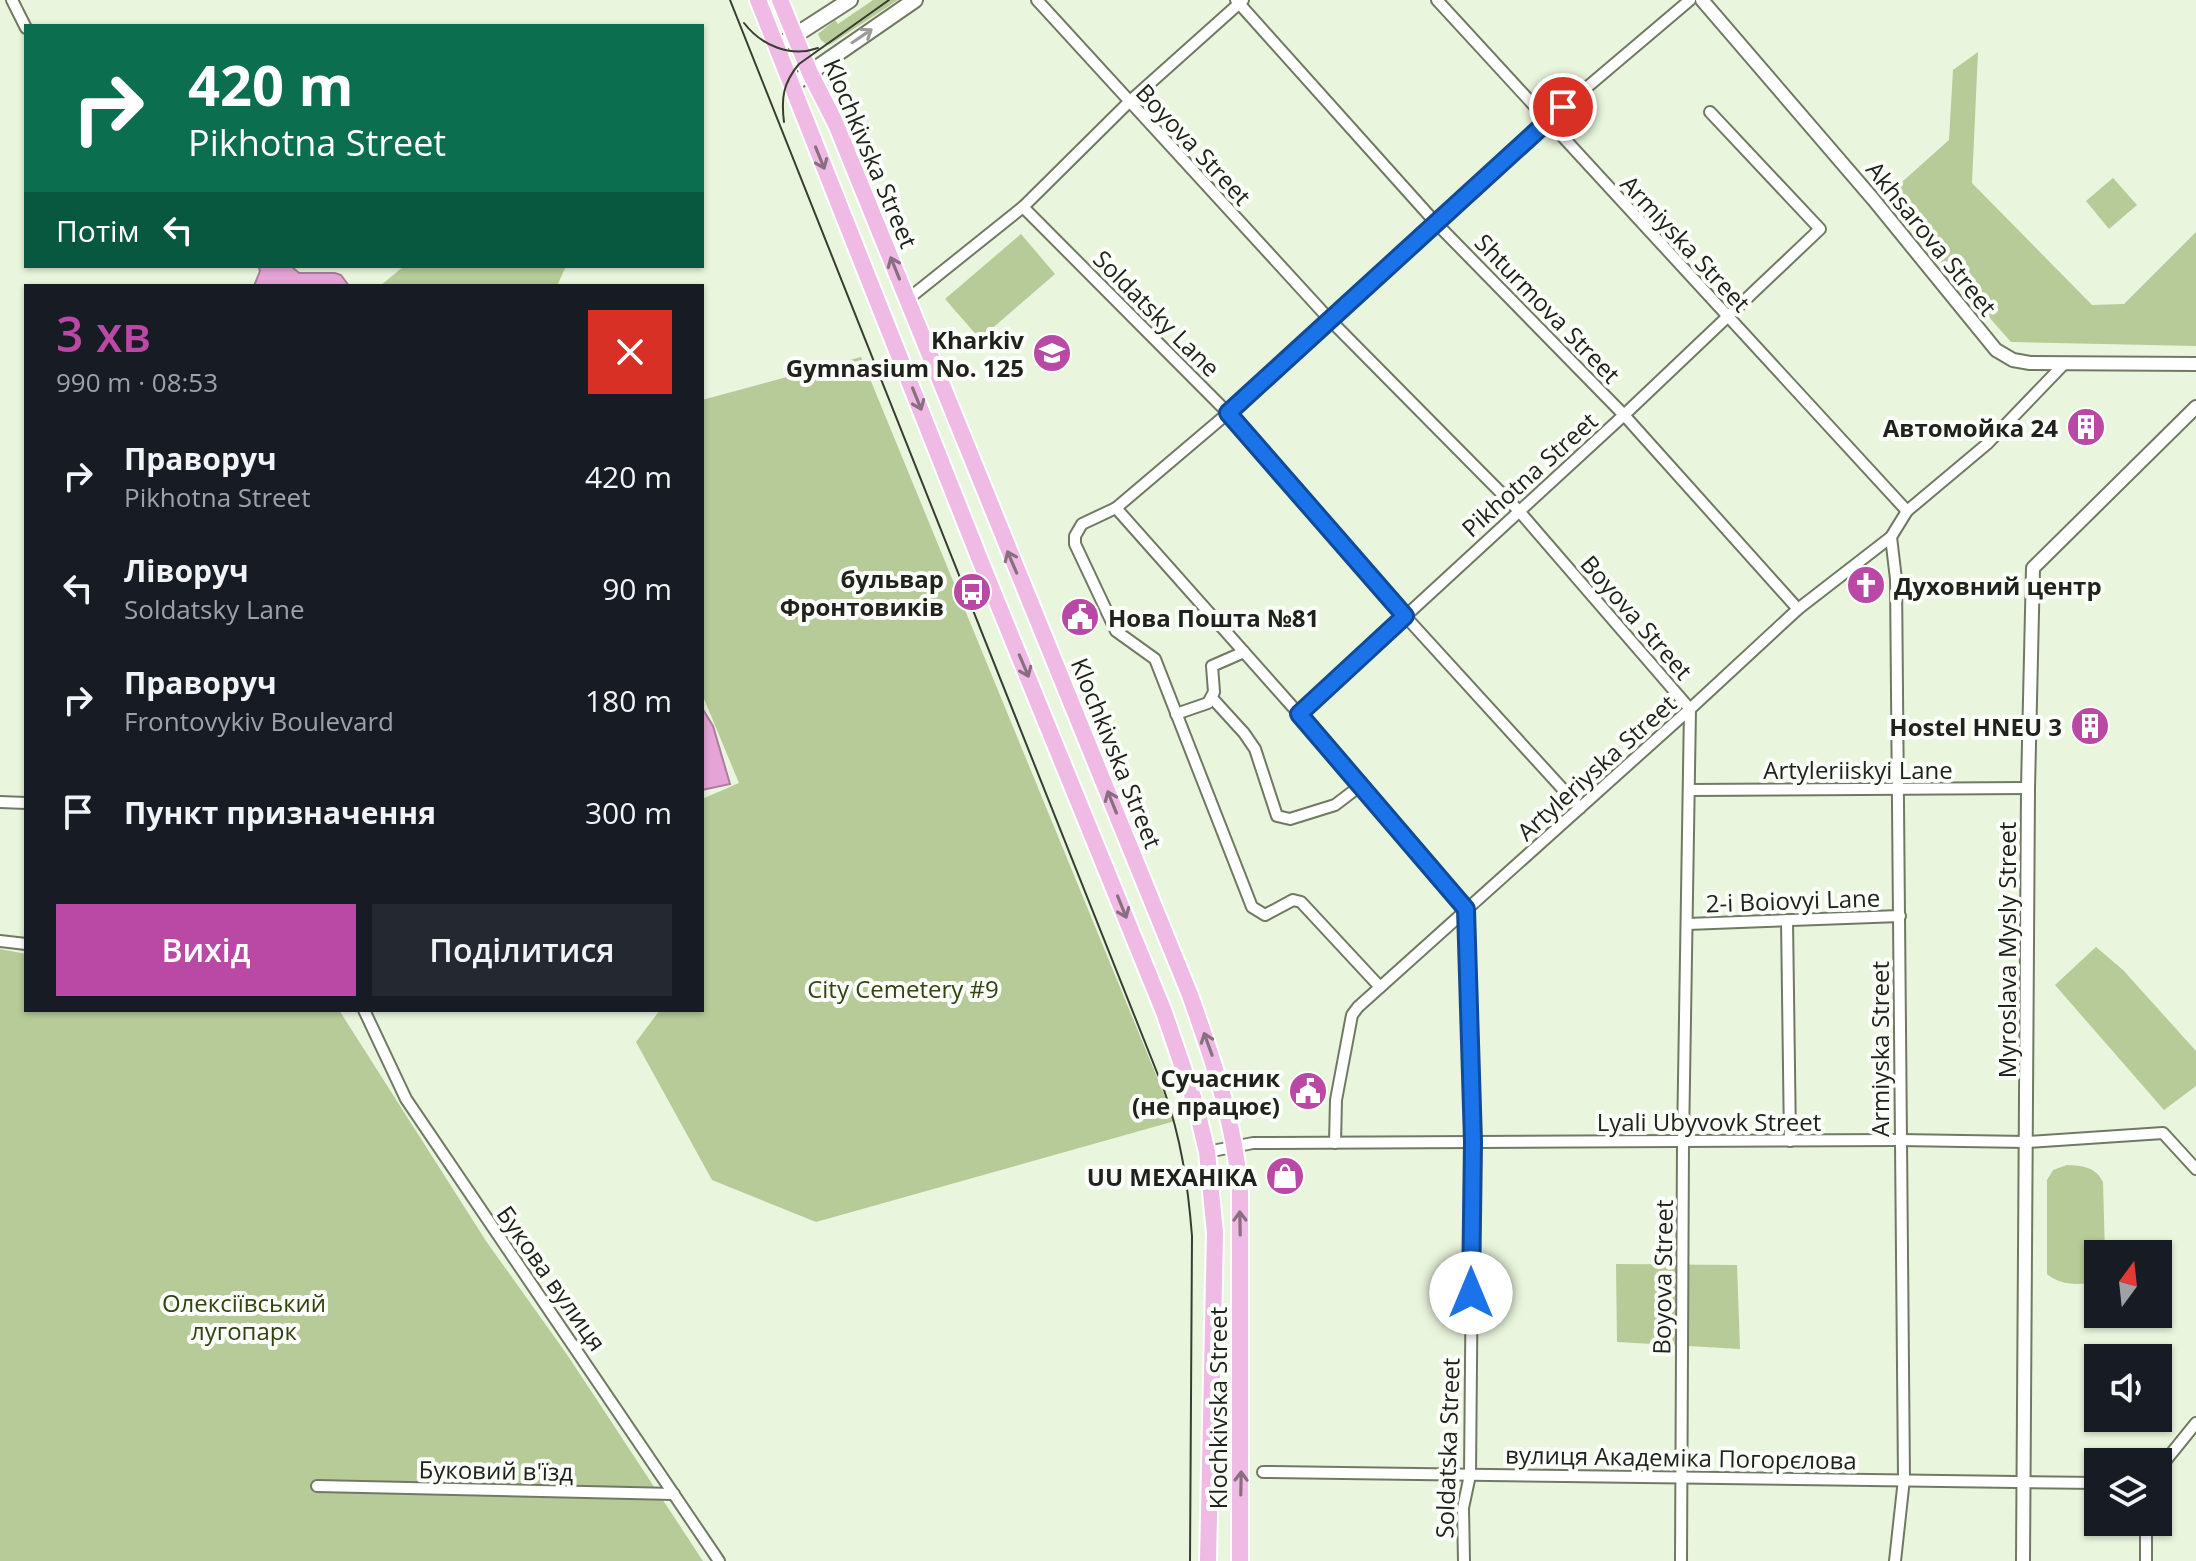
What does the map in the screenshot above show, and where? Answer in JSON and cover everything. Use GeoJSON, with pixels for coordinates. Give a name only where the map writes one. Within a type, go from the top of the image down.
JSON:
{"type":"FeatureCollection","features":[{"type":"Feature","properties":{"kind":"main road","name":"Klochkivska Street"},"geometry":{"type":"LineString","coordinates":[[758,0],[980,560],[1164,1012],[1196,1106],[1207,1152],[1215,1233],[1208,1561]]}},
{"type":"Feature","properties":{"kind":"main road","name":"Klochkivska Street"},"geometry":{"type":"LineString","coordinates":[[780,0],[810,73],[836,124],[908,299],[1007,550],[1190,995],[1217,1069],[1235,1146],[1240,1192],[1240,1561]]}},
{"type":"Feature","properties":{"kind":"main road"},"geometry":{"type":"LineString","coordinates":[[777,47],[850,0]]}},
{"type":"Feature","properties":{"kind":"main road"},"geometry":{"type":"LineString","coordinates":[[792,85],[915,0]]}},
{"type":"Feature","properties":{"kind":"street"},"geometry":{"type":"LineString","coordinates":[[12,0],[24,24]]}},
{"type":"Feature","properties":{"kind":"street","name":"Boyova Street"},"geometry":{"type":"LineString","coordinates":[[1037,0],[1330,320],[1519,511],[1690,709],[1683,1142],[1681,1561]]}},
{"type":"Feature","properties":{"kind":"street","name":"Armiyska Street"},"geometry":{"type":"LineString","coordinates":[[1437,0],[1907,511]]}},
{"type":"Feature","properties":{"kind":"street"},"geometry":{"type":"LineString","coordinates":[[1380,987],[1301,902],[1293,900],[1265,915],[1252,907],[1155,659],[1116,631],[1075,544],[1075,536],[1082,524],[1116,508],[1228,413],[1546,122],[1690,0]]}},
{"type":"Feature","properties":{"kind":"street","name":"Akhsarova Street"},"geometry":{"type":"LineString","coordinates":[[1702,0],[1873,199],[1996,350],[2013,360],[2196,364]]}},
{"type":"Feature","properties":{"kind":"street"},"geometry":{"type":"LineString","coordinates":[[908,299],[1023,207],[1129,102],[1240,1]]}},
{"type":"Feature","properties":{"kind":"street","name":"Shturmova Street"},"geometry":{"type":"LineString","coordinates":[[1240,1],[1435,222],[1624,415],[1798,609]]}},
{"type":"Feature","properties":{"kind":"street","name":"Pikhotna Street"},"geometry":{"type":"LineString","coordinates":[[1299,714],[1624,415],[1820,229],[1710,112]]}},
{"type":"Feature","properties":{"kind":"street","name":"Soldatsky Lane"},"geometry":{"type":"LineString","coordinates":[[1023,207],[1228,413],[1405,616],[1580,808]]}},
{"type":"Feature","properties":{"kind":"street","name":"Artyleriyska Street"},"geometry":{"type":"LineString","coordinates":[[1335,1143],[1336,1100],[1352,1015],[1798,609],[1891,537],[1907,511],[1987,444],[2065,363]]}},
{"type":"Feature","properties":{"kind":"street","name":"Myroslava Mysly Street"},"geometry":{"type":"LineString","coordinates":[[2023,1561],[2028,788],[2033,568],[2196,407]]}},
{"type":"Feature","properties":{"kind":"street"},"geometry":{"type":"LineString","coordinates":[[1116,508],[1299,714],[1466,909]]}},
{"type":"Feature","properties":{"kind":"street","name":"Armiyska Street"},"geometry":{"type":"LineString","coordinates":[[1891,537],[1896,579],[1904,1479],[1895,1561]]}},
{"type":"Feature","properties":{"kind":"street"},"geometry":{"type":"LineString","coordinates":[[1244,652],[1212,666],[1213,699],[1255,749],[1277,816],[1290,819],[1335,805],[1360,786]]}},
{"type":"Feature","properties":{"kind":"street"},"geometry":{"type":"LineString","coordinates":[[1176,714],[1213,699]]}},
{"type":"Feature","properties":{"kind":"street","name":"Artyleriiskyi Lane"},"geometry":{"type":"LineString","coordinates":[[1689,790],[2028,788]]}},
{"type":"Feature","properties":{"kind":"street"},"geometry":{"type":"LineString","coordinates":[[0,802],[24,803]]}},
{"type":"Feature","properties":{"kind":"street","name":"Soldatska Street"},"geometry":{"type":"LineString","coordinates":[[1464,1561],[1463,1508],[1470,1475],[1473,1142],[1466,909]]}},
{"type":"Feature","properties":{"kind":"street","name":"2-i Boiovyi Lane"},"geometry":{"type":"LineString","coordinates":[[1687,924],[1900,916]]}},
{"type":"Feature","properties":{"kind":"street"},"geometry":{"type":"LineString","coordinates":[[1787,920],[1790,1141]]}},
{"type":"Feature","properties":{"kind":"street"},"geometry":{"type":"LineString","coordinates":[[0,941],[24,944]]}},
{"type":"Feature","properties":{"kind":"street","name":"Букова вулиця"},"geometry":{"type":"LineString","coordinates":[[365,1012],[406,1099],[719,1561]]}},
{"type":"Feature","properties":{"kind":"street","name":"Lyali Ubyvovk Street"},"geometry":{"type":"LineString","coordinates":[[1207,1152],[1253,1143],[2027,1142],[2163,1133],[2196,1169]]}},
{"type":"Feature","properties":{"kind":"street"},"geometry":{"type":"LineString","coordinates":[[2172,1453],[2196,1423]]}},
{"type":"Feature","properties":{"kind":"street","name":"вулиця Академіка Погорєлова"},"geometry":{"type":"LineString","coordinates":[[1263,1472],[2084,1483]]}},
{"type":"Feature","properties":{"kind":"street","name":"Буковий в'їзд"},"geometry":{"type":"LineString","coordinates":[[317,1486],[674,1494]]}},
{"type":"Feature","properties":{"kind":"street"},"geometry":{"type":"LineString","coordinates":[[2146,1536],[2146,1561]]}},
{"type":"Feature","properties":{"kind":"green space"},"geometry":{"type":"Polygon","coordinates":[[[873,0],[898,0],[831,44],[827,45],[821,40],[818,34],[835,20],[838,24],[873,0]]]}},
{"type":"Feature","properties":{"kind":"green space"},"geometry":{"type":"Polygon","coordinates":[[[1978,52],[1972,183],[2092,305],[2124,304],[2196,232],[2196,346],[2011,342],[1884,198],[1949,140],[1953,70],[1978,52]]]}},
{"type":"Feature","properties":{"kind":"green space"},"geometry":{"type":"Polygon","coordinates":[[[2113,178],[2137,205],[2109,229],[2086,201],[2113,178]]]}},
{"type":"Feature","properties":{"kind":"green space"},"geometry":{"type":"Polygon","coordinates":[[[1021,234],[1055,274],[980,339],[945,299],[1021,234]]]}},
{"type":"Feature","properties":{"kind":"green space"},"geometry":{"type":"Polygon","coordinates":[[[402,268],[565,268],[558,284],[382,284],[402,268]]]}},
{"type":"Feature","properties":{"kind":"green space","name":"City Cemetery #9"},"geometry":{"type":"Polygon","coordinates":[[[861,357],[1175,1121],[816,1222],[712,1180],[636,1042],[658,1012],[704,1012],[704,798],[739,783],[704,699],[704,399],[861,357]]]}},
{"type":"Feature","properties":{"kind":"green space"},"geometry":{"type":"Polygon","coordinates":[[[2096,947],[2123,970],[2196,1051],[2196,1086],[2164,1110],[2055,985],[2096,947]]]}},
{"type":"Feature","properties":{"kind":"green space","name":"Олексіївський лугопарк"},"geometry":{"type":"Polygon","coordinates":[[[0,949],[24,954],[24,1012],[340,1012],[486,1241],[568,1356],[703,1561],[0,1561],[0,949]]]}},
{"type":"Feature","properties":{"kind":"green space"},"geometry":{"type":"Polygon","coordinates":[[[2067,1165],[2083,1167],[2092,1170],[2103,1182],[2105,1240],[2084,1240],[2084,1283],[2065,1283],[2047,1274],[2047,1180],[2053,1170],[2067,1165]]]}},
{"type":"Feature","properties":{"kind":"green space"},"geometry":{"type":"Polygon","coordinates":[[[1616,1264],[1737,1265],[1740,1349],[1617,1342],[1616,1264]]]}},
{"type":"Feature","properties":{"kind":"shaded area"},"geometry":{"type":"Polygon","coordinates":[[[259,268],[293,268],[299,273],[335,273],[341,275],[348,284],[255,284],[259,268]]]}},
{"type":"Feature","properties":{"kind":"shaded area"},"geometry":{"type":"Polygon","coordinates":[[[704,711],[713,726],[730,784],[704,790],[704,711]]]}},
{"type":"Feature","properties":{"kind":"tram line"},"geometry":{"type":"LineString","coordinates":[[730,0],[1170,1108],[1183,1162],[1192,1236],[1190,1561]]}},
{"type":"Feature","properties":{"kind":"tram line"},"geometry":{"type":"LineString","coordinates":[[784,122],[784,91],[799,64],[889,0]]}},
{"type":"Feature","properties":{"kind":"tram line"},"geometry":{"type":"LineString","coordinates":[[744,23],[759,38],[777,48],[797,51],[818,48]]}},
{"type":"Feature","properties":{"kind":"place","name":"Kharkiv Gymnasium No. 125"},"geometry":{"type":"Point","coordinates":[1052,353]}},
{"type":"Feature","properties":{"kind":"place","name":"Автомойка 24"},"geometry":{"type":"Point","coordinates":[2086,427]}},
{"type":"Feature","properties":{"kind":"place","name":"Духовний центр"},"geometry":{"type":"Point","coordinates":[1866,585]}},
{"type":"Feature","properties":{"kind":"place","name":"бульвар Фронтовиків"},"geometry":{"type":"Point","coordinates":[972,592]}},
{"type":"Feature","properties":{"kind":"place","name":"Нова Пошта №81"},"geometry":{"type":"Point","coordinates":[1080,617]}},
{"type":"Feature","properties":{"kind":"place","name":"Hostel HNEU 3"},"geometry":{"type":"Point","coordinates":[2090,726]}},
{"type":"Feature","properties":{"kind":"place","name":"Сучасник (не працює)"},"geometry":{"type":"Point","coordinates":[1308,1091]}},
{"type":"Feature","properties":{"kind":"place","name":"UU МЕХАНІКА"},"geometry":{"type":"Point","coordinates":[1285,1176]}},
{"type":"Feature","properties":{"kind":"route"},"geometry":{"type":"LineString","coordinates":[[1471,1293],[1473,1142],[1466,909],[1299,714],[1405,616],[1228,413],[1563,107]]}}]}
